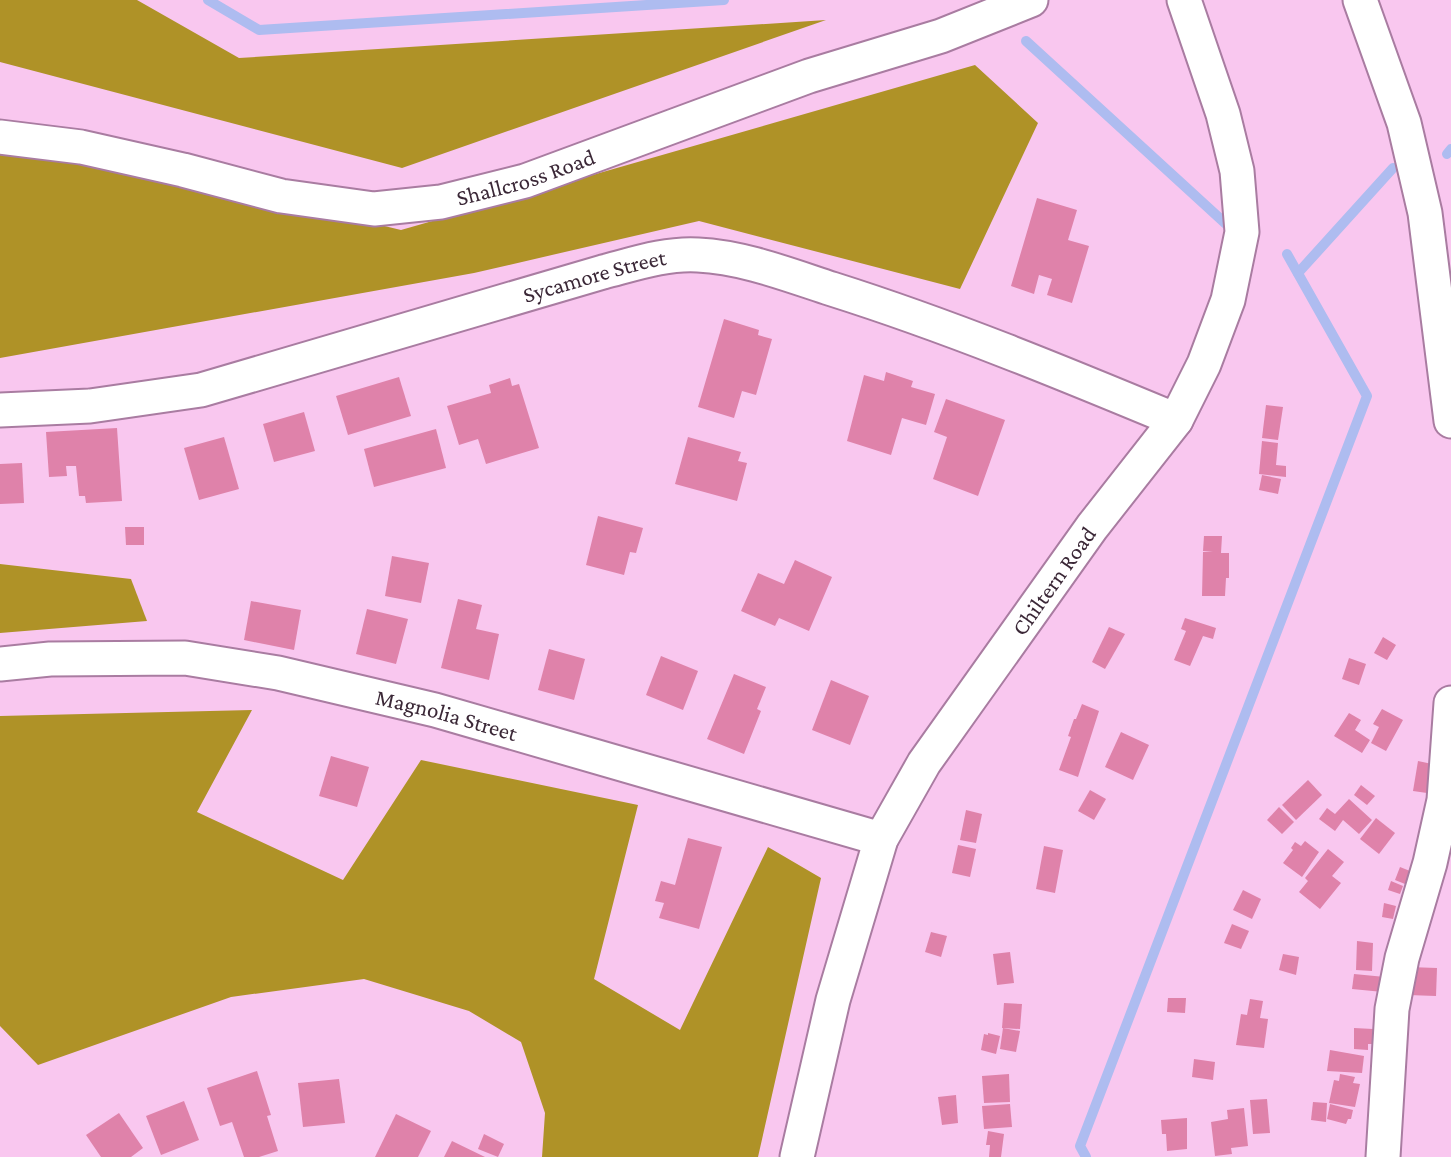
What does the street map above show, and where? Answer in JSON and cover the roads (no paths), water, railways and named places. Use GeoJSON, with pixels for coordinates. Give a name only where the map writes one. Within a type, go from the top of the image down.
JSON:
{"type":"FeatureCollection","features":[{"type":"Feature","properties":{"kind":"street","name":"Shallcross Road"},"geometry":{"type":"LineString","coordinates":[[0,136],[81,147],[281,196],[374,209],[442,202],[525,181],[809,76],[941,36],[1031,0]]}},
{"type":"Feature","properties":{"kind":"street","name":"Chiltern Road"},"geometry":{"type":"LineString","coordinates":[[797,1157],[833,1000],[881,839],[924,763],[1092,527],[1176,420],[1204,364],[1228,300],[1242,232],[1237,171],[1223,114],[1184,0]]}},
{"type":"Feature","properties":{"kind":"street"},"geometry":{"type":"LineString","coordinates":[[1360,0],[1404,123],[1425,213],[1451,421]]}},
{"type":"Feature","properties":{"kind":"street","name":"Sycamore Street"},"geometry":{"type":"LineString","coordinates":[[0,411],[90,406],[201,390],[603,272],[668,256],[698,255],[764,267],[872,301],[1176,420]]}},
{"type":"Feature","properties":{"kind":"street","name":"Magnolia Street"},"geometry":{"type":"LineString","coordinates":[[0,664],[50,659],[185,658],[278,673],[435,710],[881,839]]}},
{"type":"Feature","properties":{"kind":"street"},"geometry":{"type":"LineString","coordinates":[[1383,1157],[1392,1009],[1402,958],[1430,863],[1444,800],[1451,703]]}},
{"type":"Feature","properties":{"kind":"waterway"},"geometry":{"type":"LineString","coordinates":[[208,0],[259,30],[724,0]]}},
{"type":"Feature","properties":{"kind":"waterway"},"geometry":{"type":"LineString","coordinates":[[1026,41],[1226,224]]}},
{"type":"Feature","properties":{"kind":"waterway"},"geometry":{"type":"LineString","coordinates":[[1447,154],[1451,149]]}},
{"type":"Feature","properties":{"kind":"waterway"},"geometry":{"type":"LineString","coordinates":[[1298,273],[1393,168]]}},
{"type":"Feature","properties":{"kind":"waterway"},"geometry":{"type":"LineString","coordinates":[[1086,1157],[1080,1146],[1367,396],[1287,254]]}}]}
